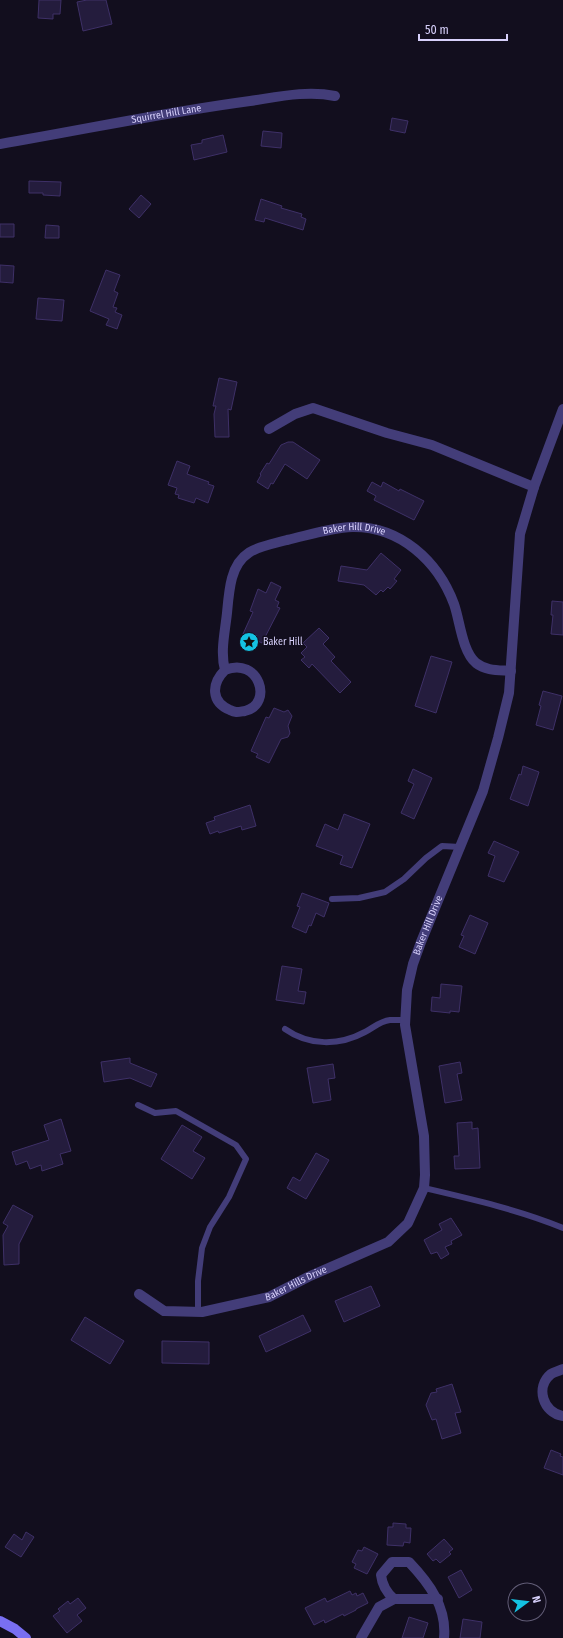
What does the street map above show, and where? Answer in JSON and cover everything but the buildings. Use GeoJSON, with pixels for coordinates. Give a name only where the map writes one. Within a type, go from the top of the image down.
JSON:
{"type":"FeatureCollection","features":[{"type":"Feature","properties":{"kind":"street","name":"Squirrel Hill Lane"},"geometry":{"type":"LineString","coordinates":[[0,144],[237,102],[303,94],[325,94],[335,96]]}},
{"type":"Feature","properties":{"kind":"street"},"geometry":{"type":"LineString","coordinates":[[269,429],[295,414],[313,408],[387,433],[432,445],[534,486]]}},
{"type":"Feature","properties":{"kind":"street","name":"Baker Hill Drive"},"geometry":{"type":"LineString","coordinates":[[424,1188],[426,1158],[424,1136],[407,1044],[405,1020],[407,990],[413,964],[483,791],[498,738],[509,693],[519,541],[523,519],[563,408]]}},
{"type":"Feature","properties":{"kind":"street","name":"Baker Hill Drive"},"geometry":{"type":"LineString","coordinates":[[225,670],[222,653],[231,583],[237,562],[244,555],[255,548],[331,529],[352,527],[368,528],[388,533],[409,544],[421,554],[437,570],[446,585],[454,605],[465,642],[475,661],[480,666],[490,669],[511,671]]}},
{"type":"Feature","properties":{"kind":"street"},"geometry":{"type":"LineString","coordinates":[[238,667],[248,669],[258,680],[261,691],[260,697],[256,704],[249,710],[236,713],[220,705],[215,695],[215,686],[218,677],[225,670],[238,667]]}},
{"type":"Feature","properties":{"kind":"street","name":"Baker Hills Drive"},"geometry":{"type":"LineString","coordinates":[[139,1294],[164,1311],[198,1312],[269,1297],[308,1277],[388,1242],[408,1223],[424,1188]]}},
{"type":"Feature","properties":{"kind":"street"},"geometry":{"type":"LineString","coordinates":[[563,1369],[552,1374],[546,1380],[542,1391],[544,1402],[550,1410],[563,1416]]}},
{"type":"Feature","properties":{"kind":"street"},"geometry":{"type":"LineString","coordinates":[[394,1599],[389,1595],[381,1580],[381,1575],[392,1562],[409,1562],[426,1580],[438,1599],[445,1628],[444,1638]]}},
{"type":"Feature","properties":{"kind":"street"},"geometry":{"type":"LineString","coordinates":[[362,1638],[379,1607],[394,1599],[438,1599]]}},
{"type":"Feature","properties":{"kind":"street"},"geometry":{"type":"LineString","coordinates":[[0,1621],[15,1629],[26,1638]]}},
{"type":"Feature","properties":{"kind":"lane"},"geometry":{"type":"LineString","coordinates":[[332,899],[359,898],[384,892],[404,879],[426,858],[442,846],[460,847]]}},
{"type":"Feature","properties":{"kind":"lane"},"geometry":{"type":"LineString","coordinates":[[285,1029],[294,1036],[306,1040],[334,1042],[351,1038],[381,1022],[390,1020],[405,1020]]}},
{"type":"Feature","properties":{"kind":"lane"},"geometry":{"type":"LineString","coordinates":[[138,1105],[154,1113],[176,1111],[236,1145],[246,1159],[229,1197],[210,1226],[202,1248],[198,1281],[198,1312]]}},
{"type":"Feature","properties":{"kind":"lane"},"geometry":{"type":"LineString","coordinates":[[424,1188],[460,1196],[542,1220],[563,1228]]}},
{"type":"Feature","properties":{"kind":"place","name":"Baker Hill"},"geometry":{"type":"Point","coordinates":[249,642]}}]}
